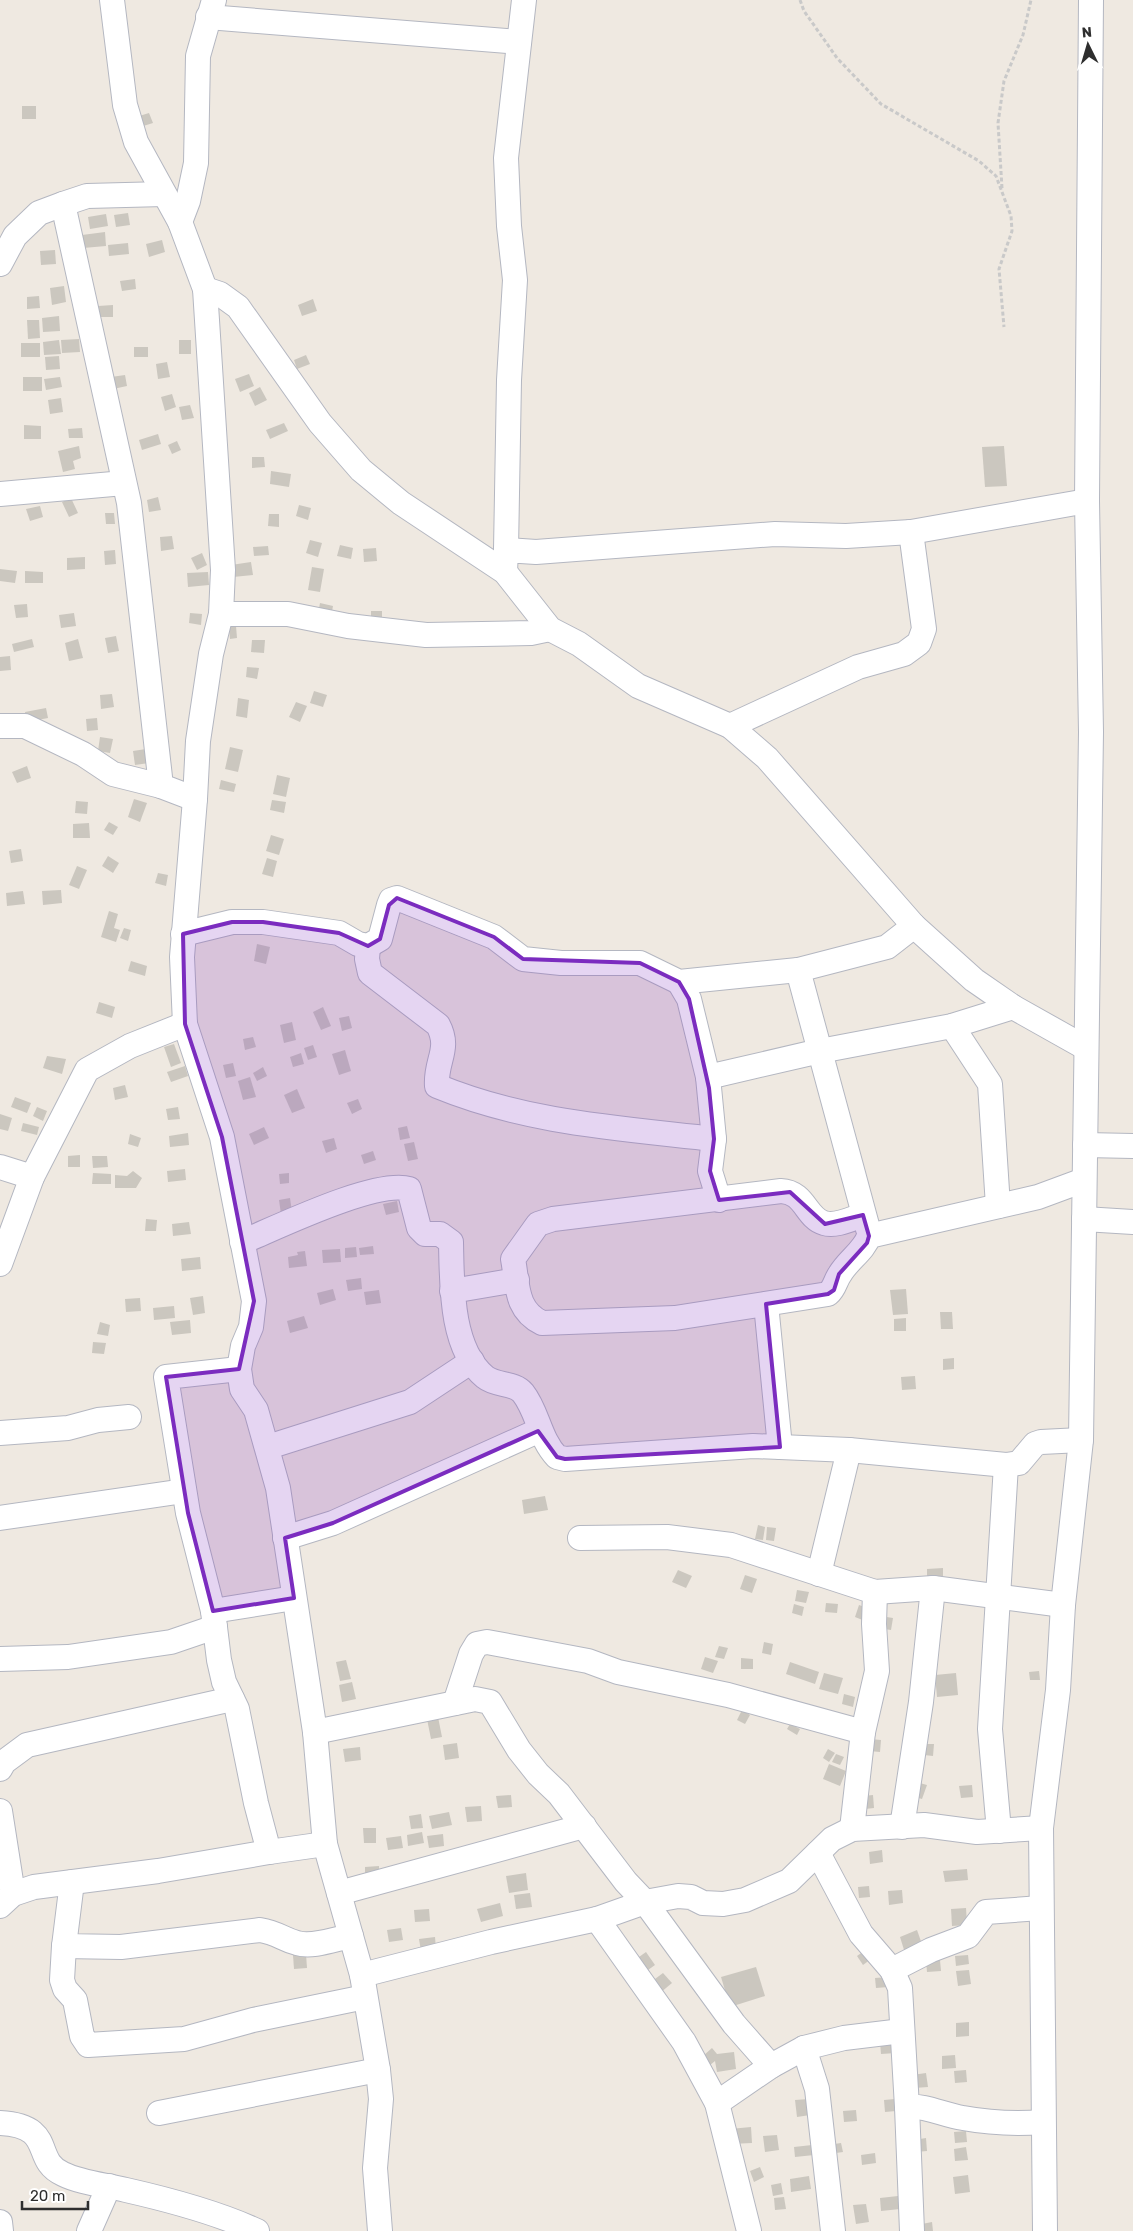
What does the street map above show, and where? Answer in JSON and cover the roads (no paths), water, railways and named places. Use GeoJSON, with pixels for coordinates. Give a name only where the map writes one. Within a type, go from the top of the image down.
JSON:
{"type":"FeatureCollection","features":[{"type":"Feature","properties":{"kind":"street"},"geometry":{"type":"LineString","coordinates":[[112,0],[125,105],[136,142],[180,222],[205,289],[223,570],[220,614],[211,654],[198,741],[195,799],[183,934],[182,995],[185,1024],[222,1137],[254,1301],[251,1327],[242,1346],[239,1369],[242,1389],[256,1410],[268,1447],[278,1488],[315,1732],[325,1844],[364,1986],[378,2070],[381,2100],[375,2168],[380,2231]]}},
{"type":"Feature","properties":{"kind":"street"},"geometry":{"type":"LineString","coordinates":[[505,561],[509,380],[515,280],[509,226],[506,158],[524,0]]}},
{"type":"Feature","properties":{"kind":"street"},"geometry":{"type":"LineString","coordinates":[[1045,2231],[1041,1828],[1058,1690],[1064,1605],[1081,1440],[1092,732],[1087,501],[1091,0]]}},
{"type":"Feature","properties":{"kind":"street"},"geometry":{"type":"LineString","coordinates":[[180,222],[188,201],[196,163],[198,56],[211,9],[519,42]]}},
{"type":"Feature","properties":{"kind":"street"},"geometry":{"type":"LineString","coordinates":[[0,264],[15,236],[39,213],[87,196],[164,194]]}},
{"type":"Feature","properties":{"kind":"street"},"geometry":{"type":"LineString","coordinates":[[63,204],[130,513],[161,786]]}},
{"type":"Feature","properties":{"kind":"street"},"geometry":{"type":"LineString","coordinates":[[205,289],[220,294],[238,307],[320,424],[361,470],[401,503],[505,561],[550,630],[579,644],[638,686],[730,726],[767,758],[914,926],[974,980],[1013,1007],[1086,1048]]}},
{"type":"Feature","properties":{"kind":"street"},"geometry":{"type":"LineString","coordinates":[[0,494],[124,483]]}},
{"type":"Feature","properties":{"kind":"street"},"geometry":{"type":"LineString","coordinates":[[505,561],[545,552],[775,534],[846,536],[911,532],[1087,501]]}},
{"type":"Feature","properties":{"kind":"street"},"geometry":{"type":"LineString","coordinates":[[730,726],[858,667],[904,654],[919,643],[924,628],[911,532]]}},
{"type":"Feature","properties":{"kind":"street"},"geometry":{"type":"LineString","coordinates":[[220,614],[288,614],[348,626],[426,635],[531,633],[550,630]]}},
{"type":"Feature","properties":{"kind":"street"},"geometry":{"type":"LineString","coordinates":[[0,726],[25,726],[83,754],[113,774],[161,786],[195,799]]}},
{"type":"Feature","properties":{"kind":"street"},"geometry":{"type":"LineString","coordinates":[[183,934],[232,922],[263,922],[339,933],[358,944],[368,946],[380,940],[391,900],[396,898],[494,936],[523,959],[561,964],[640,963],[679,982],[798,970],[887,947],[914,926]]}},
{"type":"Feature","properties":{"kind":"street"},"geometry":{"type":"LineString","coordinates":[[368,946],[370,973],[438,1025],[443,1034],[445,1046],[436,1074],[437,1086],[473,1101],[542,1118],[714,1139]]}},
{"type":"Feature","properties":{"kind":"street"},"geometry":{"type":"LineString","coordinates":[[798,970],[866,1225],[867,1243],[840,1274],[834,1290],[828,1294],[675,1318],[542,1323],[533,1318],[518,1298],[513,1259],[538,1224],[553,1219],[719,1200],[746,1194],[790,1192],[825,1224],[866,1225],[998,1206],[1038,1197],[1084,1180]]}},
{"type":"Feature","properties":{"kind":"street"},"geometry":{"type":"LineString","coordinates":[[679,982],[689,999],[708,1077],[714,1139],[710,1171],[719,1200]]}},
{"type":"Feature","properties":{"kind":"street"},"geometry":{"type":"LineString","coordinates":[[708,1077],[820,1052],[952,1026],[1013,1007]]}},
{"type":"Feature","properties":{"kind":"street"},"geometry":{"type":"LineString","coordinates":[[0,1264],[32,1177],[87,1070],[130,1046],[185,1024]]}},
{"type":"Feature","properties":{"kind":"street"},"geometry":{"type":"LineString","coordinates":[[952,1026],[990,1084],[998,1206]]}},
{"type":"Feature","properties":{"kind":"street"},"geometry":{"type":"LineString","coordinates":[[1085,1145],[1133,1146]]}},
{"type":"Feature","properties":{"kind":"street"},"geometry":{"type":"LineString","coordinates":[[0,1168],[32,1177]]}},
{"type":"Feature","properties":{"kind":"street"},"geometry":{"type":"LineString","coordinates":[[242,1242],[334,1202],[406,1188],[411,1194],[419,1228],[425,1234],[440,1234],[451,1242],[452,1291],[457,1321],[472,1361],[485,1377],[497,1384],[514,1386],[523,1392],[551,1450],[557,1457],[565,1459],[753,1446],[850,1450],[1006,1465],[1019,1463],[1035,1444],[1081,1440]]}},
{"type":"Feature","properties":{"kind":"street"},"geometry":{"type":"LineString","coordinates":[[1084,1220],[1133,1222]]}},
{"type":"Feature","properties":{"kind":"street"},"geometry":{"type":"LineString","coordinates":[[452,1291],[517,1280]]}},
{"type":"Feature","properties":{"kind":"street"},"geometry":{"type":"LineString","coordinates":[[766,1304],[780,1447]]}},
{"type":"Feature","properties":{"kind":"street"},"geometry":{"type":"LineString","coordinates":[[268,1447],[410,1402],[472,1361]]}},
{"type":"Feature","properties":{"kind":"street"},"geometry":{"type":"LineString","coordinates":[[239,1369],[166,1377],[184,1492],[214,1619],[219,1660],[224,1682],[237,1709],[256,1803],[269,1852]]}},
{"type":"Feature","properties":{"kind":"street"},"geometry":{"type":"LineString","coordinates":[[0,1433],[68,1428],[98,1420],[129,1417]]}},
{"type":"Feature","properties":{"kind":"street"},"geometry":{"type":"LineString","coordinates":[[285,1538],[333,1523],[540,1430]]}},
{"type":"Feature","properties":{"kind":"street"},"geometry":{"type":"LineString","coordinates":[[819,1574],[850,1450]]}},
{"type":"Feature","properties":{"kind":"street"},"geometry":{"type":"LineString","coordinates":[[1000,1831],[990,1729],[1000,1597],[1006,1465]]}},
{"type":"Feature","properties":{"kind":"street"},"geometry":{"type":"LineString","coordinates":[[0,1518],[184,1492]]}},
{"type":"Feature","properties":{"kind":"street"},"geometry":{"type":"LineString","coordinates":[[580,1538],[667,1537],[730,1546],[874,1592],[933,1588],[1064,1605]]}},
{"type":"Feature","properties":{"kind":"street"},"geometry":{"type":"LineString","coordinates":[[902,1827],[921,1702],[933,1588]]}},
{"type":"Feature","properties":{"kind":"street"},"geometry":{"type":"LineString","coordinates":[[852,1829],[863,1732],[877,1671],[874,1592]]}},
{"type":"Feature","properties":{"kind":"street"},"geometry":{"type":"LineString","coordinates":[[0,1659],[68,1656],[171,1642],[214,1619],[294,1598]]}},
{"type":"Feature","properties":{"kind":"street"},"geometry":{"type":"LineString","coordinates":[[455,1703],[471,1654],[477,1644],[487,1642],[588,1661],[618,1672],[728,1695],[863,1732]]}},
{"type":"Feature","properties":{"kind":"street"},"geometry":{"type":"LineString","coordinates":[[0,1769],[4,1762],[27,1745],[232,1699]]}},
{"type":"Feature","properties":{"kind":"street"},"geometry":{"type":"LineString","coordinates":[[315,1732],[369,1723],[475,1699],[490,1702],[518,1750],[538,1774],[559,1794],[626,1882],[645,1902],[708,1990],[771,2066]]}},
{"type":"Feature","properties":{"kind":"street"},"geometry":{"type":"LineString","coordinates":[[0,1811],[6,1900],[34,1887],[158,1871],[325,1844]]}},
{"type":"Feature","properties":{"kind":"street"},"geometry":{"type":"LineString","coordinates":[[339,1893],[584,1826]]}},
{"type":"Feature","properties":{"kind":"street"},"geometry":{"type":"LineString","coordinates":[[72,1882],[62,1980],[65,1989],[75,2000],[82,2036],[88,2045],[184,2039],[364,1986],[491,1942],[598,1919],[645,1902],[678,1896],[691,1897],[703,1903],[724,1904],[745,1900],[788,1881],[832,1839],[852,1829],[924,1826],[978,1832],[1041,1828]]}},
{"type":"Feature","properties":{"kind":"street"},"geometry":{"type":"LineString","coordinates":[[818,1853],[861,1934],[892,1970],[900,1988],[912,2231]]}},
{"type":"Feature","properties":{"kind":"street"},"geometry":{"type":"LineString","coordinates":[[892,1970],[931,1950],[968,1936],[986,1912],[1041,1908]]}},
{"type":"Feature","properties":{"kind":"street"},"geometry":{"type":"LineString","coordinates":[[598,1919],[684,2042],[717,2103],[749,2231]]}},
{"type":"Feature","properties":{"kind":"street"},"geometry":{"type":"LineString","coordinates":[[64,1946],[121,1947],[260,1930],[277,1933],[297,1943],[308,1945],[351,1936]]}},
{"type":"Feature","properties":{"kind":"street"},"geometry":{"type":"LineString","coordinates":[[717,2103],[771,2066],[804,2048],[844,2038],[902,2031]]}},
{"type":"Feature","properties":{"kind":"street"},"geometry":{"type":"LineString","coordinates":[[804,2048],[817,2089],[833,2231]]}},
{"type":"Feature","properties":{"kind":"street"},"geometry":{"type":"LineString","coordinates":[[160,2113],[378,2070]]}},
{"type":"Feature","properties":{"kind":"street"},"geometry":{"type":"LineString","coordinates":[[907,2107],[920,2106],[961,2118],[1013,2125],[1043,2122]]}},
{"type":"Feature","properties":{"kind":"street"},"geometry":{"type":"LineString","coordinates":[[0,2123],[17,2124],[36,2134],[50,2164],[62,2174],[233,2220],[257,2231]]}},
{"type":"Feature","properties":{"kind":"street"},"geometry":{"type":"LineString","coordinates":[[89,2231],[109,2186]]}},
{"type":"Feature","properties":{"kind":"street"},"geometry":{"type":"LineString","coordinates":[[0,2222],[1,2231]]}}]}
